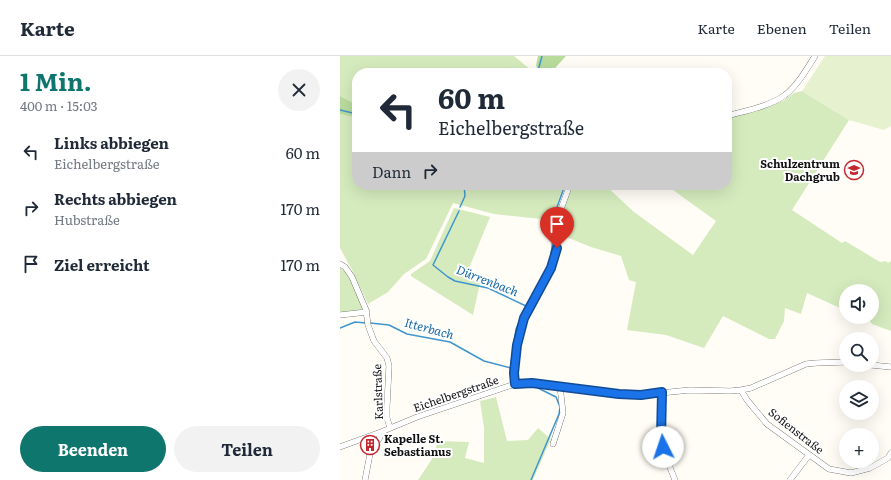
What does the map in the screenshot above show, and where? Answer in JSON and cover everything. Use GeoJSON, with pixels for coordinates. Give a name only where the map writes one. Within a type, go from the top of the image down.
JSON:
{"type":"FeatureCollection","features":[{"type":"Feature","properties":{"kind":"street"},"geometry":{"type":"LineString","coordinates":[[732,115],[766,105],[785,95],[801,78],[815,56]]}},
{"type":"Feature","properties":{"kind":"street"},"geometry":{"type":"LineString","coordinates":[[515,384],[514,373],[517,345],[522,324],[551,268],[557,248],[557,223],[559,213],[568,190]]}},
{"type":"Feature","properties":{"kind":"street","name":"Karlstraße"},"geometry":{"type":"LineString","coordinates":[[340,264],[346,267],[352,277],[367,315],[368,325],[374,341],[387,358],[389,366],[387,418],[390,428]]}},
{"type":"Feature","properties":{"kind":"street"},"geometry":{"type":"LineString","coordinates":[[340,315],[367,315]]}},
{"type":"Feature","properties":{"kind":"street","name":"Eichelbergstraße"},"geometry":{"type":"LineString","coordinates":[[340,447],[417,417],[515,384],[532,383],[619,394],[641,395],[690,390],[741,390],[751,388],[806,364],[839,362]]}},
{"type":"Feature","properties":{"kind":"street"},"geometry":{"type":"LineString","coordinates":[[879,366],[891,367]]}},
{"type":"Feature","properties":{"kind":"street"},"geometry":{"type":"LineString","coordinates":[[552,444],[563,413],[560,386]]}},
{"type":"Feature","properties":{"kind":"street","name":"Sofienstraße"},"geometry":{"type":"LineString","coordinates":[[741,390],[747,400],[767,424],[829,469],[850,473],[870,468],[890,457]]}},
{"type":"Feature","properties":{"kind":"street"},"geometry":{"type":"LineString","coordinates":[[662,392],[661,438],[665,455],[675,480]]}},
{"type":"Feature","properties":{"kind":"street"},"geometry":{"type":"LineString","coordinates":[[365,480],[370,454],[380,438],[381,432]]}},
{"type":"Feature","properties":{"kind":"street"},"geometry":{"type":"LineString","coordinates":[[790,480],[809,455]]}},
{"type":"Feature","properties":{"kind":"green space"},"geometry":{"type":"Polygon","coordinates":[[[340,56],[514,56],[529,68],[352,68],[352,102],[340,96],[340,56]]]}},
{"type":"Feature","properties":{"kind":"green space"},"geometry":{"type":"Polygon","coordinates":[[[538,56],[566,56],[556,68],[537,68],[536,66],[538,56]]]}},
{"type":"Feature","properties":{"kind":"green space"},"geometry":{"type":"Polygon","coordinates":[[[825,56],[891,56],[891,126],[884,130],[849,120],[802,91],[825,56]]]}},
{"type":"Feature","properties":{"kind":"green space"},"geometry":{"type":"Polygon","coordinates":[[[802,91],[849,120],[792,210],[842,243],[845,241],[880,262],[886,261],[888,263],[891,261],[891,331],[872,324],[879,324],[879,284],[839,284],[839,308],[807,293],[801,314],[785,308],[784,321],[775,339],[769,339],[723,316],[704,348],[666,335],[627,330],[636,282],[629,280],[621,256],[591,247],[559,234],[562,206],[569,193],[572,190],[610,190],[634,212],[693,255],[716,221],[673,190],[732,190],[732,116],[783,101],[794,93],[802,91]]]}},
{"type":"Feature","properties":{"kind":"green space"},"geometry":{"type":"Polygon","coordinates":[[[340,96],[352,102],[352,117],[340,114],[340,96]]]}},
{"type":"Feature","properties":{"kind":"green space"},"geometry":{"type":"Polygon","coordinates":[[[340,114],[352,117],[352,190],[562,190],[551,220],[494,214],[453,203],[426,259],[404,274],[388,292],[368,304],[340,248],[340,114]]]}},
{"type":"Feature","properties":{"kind":"green space"},"geometry":{"type":"Polygon","coordinates":[[[454,208],[490,217],[465,278],[480,283],[473,315],[411,276],[411,274],[430,261],[454,208]]]}},
{"type":"Feature","properties":{"kind":"green space"},"geometry":{"type":"Polygon","coordinates":[[[340,267],[348,276],[356,292],[363,308],[360,311],[340,313],[340,267]]]}},
{"type":"Feature","properties":{"kind":"green space"},"geometry":{"type":"Polygon","coordinates":[[[496,397],[507,441],[528,440],[538,428],[551,439],[533,480],[418,480],[432,459],[438,441],[469,442],[465,458],[484,463],[484,428],[480,401],[496,397]]]}},
{"type":"Feature","properties":{"kind":"waterway"},"geometry":{"type":"LineString","coordinates":[[539,68],[542,56]]}},
{"type":"Feature","properties":{"kind":"waterway","name":"Dürrenbach"},"geometry":{"type":"LineString","coordinates":[[340,110],[352,113]]}},
{"type":"Feature","properties":{"kind":"waterway","name":"Dürrenbach"},"geometry":{"type":"LineString","coordinates":[[460,207],[465,196],[464,190]]}},
{"type":"Feature","properties":{"kind":"waterway"},"geometry":{"type":"LineString","coordinates":[[553,218],[563,190]]}},
{"type":"Feature","properties":{"kind":"waterway","name":"Dürrenbach"},"geometry":{"type":"LineString","coordinates":[[459,211],[433,265],[455,281],[488,288],[526,306]]}},
{"type":"Feature","properties":{"kind":"waterway"},"geometry":{"type":"LineString","coordinates":[[546,272],[552,249],[552,225]]}},
{"type":"Feature","properties":{"kind":"waterway"},"geometry":{"type":"LineString","coordinates":[[510,370],[516,329],[526,306],[538,286]]}},
{"type":"Feature","properties":{"kind":"waterway","name":"Itterbach"},"geometry":{"type":"LineString","coordinates":[[340,328],[355,322],[366,323]]}},
{"type":"Feature","properties":{"kind":"waterway","name":"Itterbach"},"geometry":{"type":"LineString","coordinates":[[370,323],[389,325],[407,334],[450,342],[484,361],[511,368]]}},
{"type":"Feature","properties":{"kind":"waterway"},"geometry":{"type":"LineString","coordinates":[[531,480],[559,414],[560,407],[556,397],[538,388]]}},
{"type":"Feature","properties":{"kind":"place","name":"Schulzentrum Dachgrub"},"geometry":{"type":"Point","coordinates":[854,170]}},
{"type":"Feature","properties":{"kind":"place","name":"Kapelle St. Sebastianus"},"geometry":{"type":"Point","coordinates":[370,445]}},
{"type":"Feature","properties":{"kind":"route"},"geometry":{"type":"LineString","coordinates":[[557,248],[551,268],[540,291],[527,311],[520,329],[514,373],[515,384],[524,382],[619,394],[641,395],[662,392],[661,438],[663,447]]}}]}
